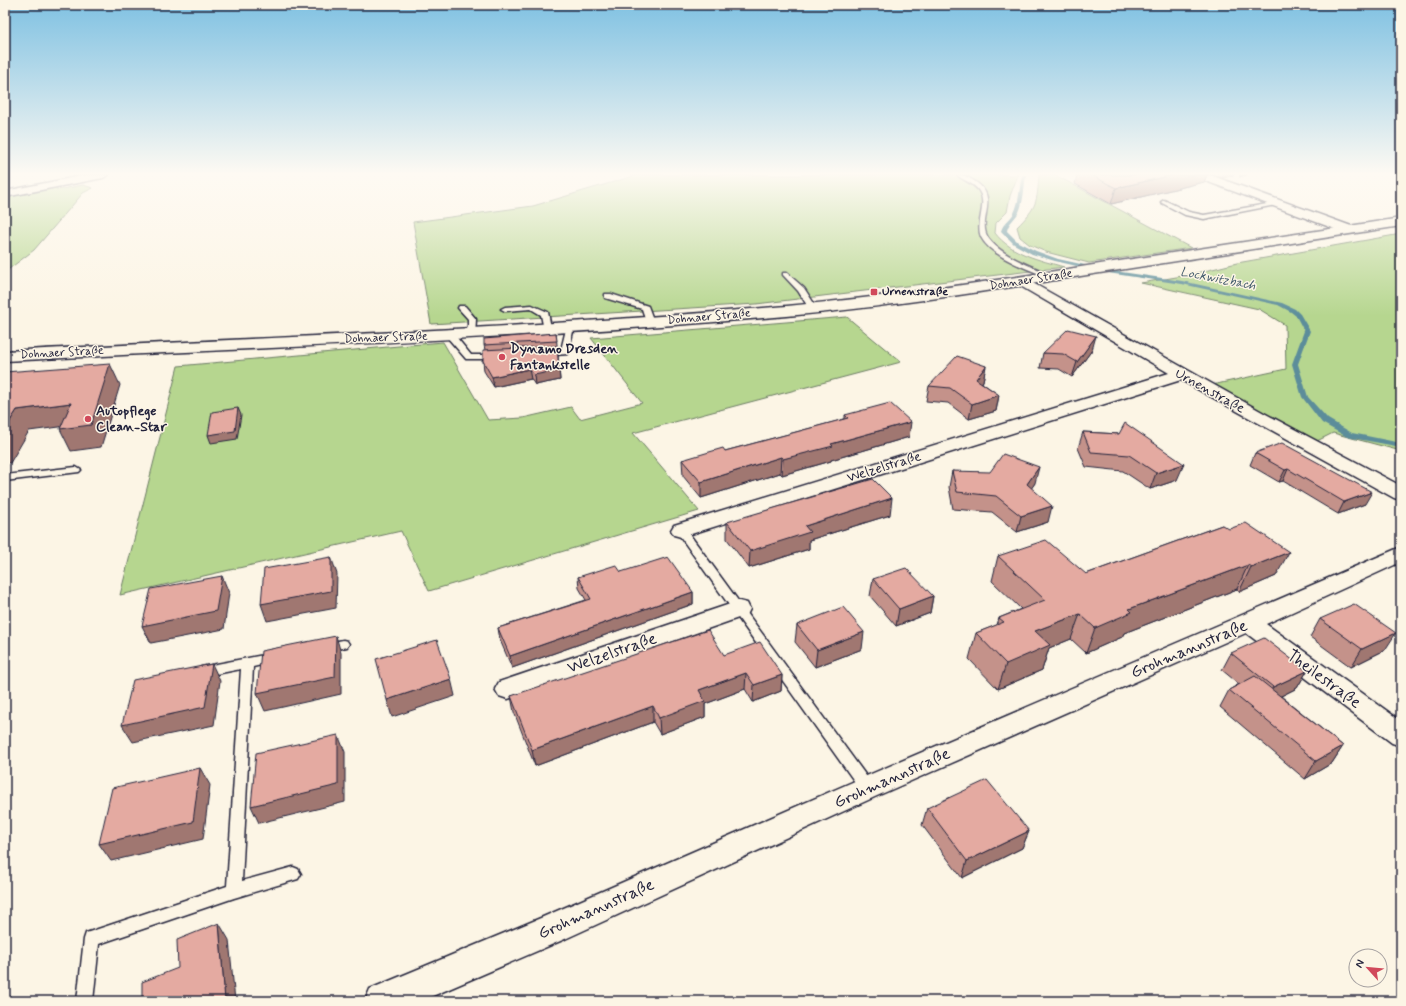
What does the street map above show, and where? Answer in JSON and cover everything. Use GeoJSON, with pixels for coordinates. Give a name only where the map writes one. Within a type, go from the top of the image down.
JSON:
{"type":"FeatureCollection","features":[{"type":"Feature","properties":{"kind":"main road","name":"Dohnaer Straße"},"geometry":{"type":"LineString","coordinates":[[7,356],[250,343],[472,334],[650,322],[813,308],[882,301],[1022,281],[1401,222]]}},
{"type":"Feature","properties":{"kind":"street"},"geometry":{"type":"LineString","coordinates":[[1328,222],[1350,230]]}},
{"type":"Feature","properties":{"kind":"street","name":"Urnenstraße"},"geometry":{"type":"LineString","coordinates":[[1022,281],[1181,375],[1307,445],[1401,494]]}},
{"type":"Feature","properties":{"kind":"street","name":"Welzelstraße"},"geometry":{"type":"LineString","coordinates":[[681,530],[1181,375]]}},
{"type":"Feature","properties":{"kind":"street","name":"Grohmannstraße"},"geometry":{"type":"LineString","coordinates":[[382,1001],[554,928],[867,788],[1248,623],[1401,554]]}},
{"type":"Feature","properties":{"kind":"street","name":"Welzelstraße"},"geometry":{"type":"LineString","coordinates":[[508,689],[739,609]]}},
{"type":"Feature","properties":{"kind":"street","name":"Theilestraße"},"geometry":{"type":"LineString","coordinates":[[1248,623],[1401,735]]}},
{"type":"Feature","properties":{"kind":"lane"},"geometry":{"type":"LineString","coordinates":[[982,222],[981,228],[985,238],[996,249],[1054,276]]}},
{"type":"Feature","properties":{"kind":"lane"},"geometry":{"type":"LineString","coordinates":[[786,274],[801,290],[813,308]]}},
{"type":"Feature","properties":{"kind":"lane"},"geometry":{"type":"LineString","coordinates":[[608,296],[645,308],[650,322]]}},
{"type":"Feature","properties":{"kind":"lane"},"geometry":{"type":"LineString","coordinates":[[505,310],[532,307],[545,314],[547,328]]}},
{"type":"Feature","properties":{"kind":"lane"},"geometry":{"type":"LineString","coordinates":[[462,308],[472,319],[472,334]]}},
{"type":"Feature","properties":{"kind":"lane"},"geometry":{"type":"LineString","coordinates":[[534,354],[565,352],[570,327]]}},
{"type":"Feature","properties":{"kind":"lane"},"geometry":{"type":"LineString","coordinates":[[450,335],[469,358],[502,357]]}},
{"type":"Feature","properties":{"kind":"lane"},"geometry":{"type":"LineString","coordinates":[[5,478],[76,470]]}},
{"type":"Feature","properties":{"kind":"lane","name":"Welzelstraße"},"geometry":{"type":"LineString","coordinates":[[681,530],[867,788]]}},
{"type":"Feature","properties":{"kind":"lane"},"geometry":{"type":"LineString","coordinates":[[314,650],[343,644]]}},
{"type":"Feature","properties":{"kind":"lane"},"geometry":{"type":"LineString","coordinates":[[193,674],[284,655]]}},
{"type":"Feature","properties":{"kind":"lane"},"geometry":{"type":"LineString","coordinates":[[234,891],[247,663]]}},
{"type":"Feature","properties":{"kind":"lane"},"geometry":{"type":"LineString","coordinates":[[85,1001],[92,939],[234,891],[293,874]]}},
{"type":"Feature","properties":{"kind":"green space"},"geometry":{"type":"Polygon","coordinates":[[[5,222],[58,222],[34,250],[5,272],[5,222]]]}},
{"type":"Feature","properties":{"kind":"green space"},"geometry":{"type":"Polygon","coordinates":[[[413,222],[997,222],[995,233],[1009,246],[1036,259],[1064,267],[756,304],[431,324],[413,222]]]}},
{"type":"Feature","properties":{"kind":"green space"},"geometry":{"type":"Polygon","coordinates":[[[1022,222],[1142,222],[1191,248],[1089,263],[1046,252],[1030,245],[1020,237],[1017,227],[1022,222]]]}},
{"type":"Feature","properties":{"kind":"green space"},"geometry":{"type":"Polygon","coordinates":[[[1401,234],[1401,451],[1333,433],[1313,443],[1212,385],[1286,369],[1285,325],[1259,309],[1141,283],[1188,275],[1237,263],[1401,234]]]}},
{"type":"Feature","properties":{"kind":"green space"},"geometry":{"type":"Polygon","coordinates":[[[847,317],[901,362],[633,433],[699,511],[429,591],[401,531],[120,595],[178,366],[443,342],[488,420],[523,418],[571,407],[580,419],[642,403],[591,338],[847,317]]]}},
{"type":"Feature","properties":{"kind":"building"},"geometry":{"type":"Polygon","coordinates":[[[1068,329],[1096,336],[1077,362],[1063,354],[1043,353],[1068,329]]]}},
{"type":"Feature","properties":{"kind":"building"},"geometry":{"type":"Polygon","coordinates":[[[556,333],[557,341],[484,345],[484,339],[556,333]]]}},
{"type":"Feature","properties":{"kind":"building"},"geometry":{"type":"Polygon","coordinates":[[[557,346],[559,370],[534,375],[529,369],[492,377],[483,361],[483,350],[557,346]]]}},
{"type":"Feature","properties":{"kind":"building"},"geometry":{"type":"Polygon","coordinates":[[[957,356],[986,366],[976,379],[999,395],[972,404],[950,388],[929,386],[957,356]]]}},
{"type":"Feature","properties":{"kind":"building"},"geometry":{"type":"Polygon","coordinates":[[[110,364],[91,425],[60,429],[71,403],[17,410],[5,429],[5,372],[110,364]]]}},
{"type":"Feature","properties":{"kind":"building"},"geometry":{"type":"Polygon","coordinates":[[[890,403],[911,422],[831,444],[833,446],[783,459],[781,457],[701,482],[682,460],[723,448],[725,451],[848,418],[845,415],[890,403]]]}},
{"type":"Feature","properties":{"kind":"building"},"geometry":{"type":"Polygon","coordinates":[[[238,408],[235,431],[208,435],[212,412],[238,408]]]}},
{"type":"Feature","properties":{"kind":"building"},"geometry":{"type":"Polygon","coordinates":[[[1125,423],[1184,464],[1156,473],[1129,455],[1091,452],[1083,432],[1119,434],[1125,423]]]}},
{"type":"Feature","properties":{"kind":"building"},"geometry":{"type":"Polygon","coordinates":[[[1282,443],[1372,492],[1344,502],[1288,469],[1285,470],[1255,453],[1282,443]]]}},
{"type":"Feature","properties":{"kind":"building"},"geometry":{"type":"Polygon","coordinates":[[[1003,454],[1039,467],[1027,484],[1052,506],[1021,516],[996,496],[957,492],[952,471],[990,472],[1003,454]]]}},
{"type":"Feature","properties":{"kind":"building"},"geometry":{"type":"Polygon","coordinates":[[[873,479],[892,498],[805,526],[810,532],[750,551],[727,522],[873,479]]]}},
{"type":"Feature","properties":{"kind":"building"},"geometry":{"type":"Polygon","coordinates":[[[1246,523],[1289,552],[1251,567],[1248,565],[1129,609],[1132,612],[1095,628],[1080,614],[1035,631],[1050,645],[1006,664],[976,633],[1004,622],[999,618],[1045,600],[998,556],[1046,540],[1086,574],[1222,525],[1229,529],[1246,523]]]}},
{"type":"Feature","properties":{"kind":"building"},"geometry":{"type":"Polygon","coordinates":[[[331,557],[331,591],[261,604],[264,569],[331,557]]]}},
{"type":"Feature","properties":{"kind":"building"},"geometry":{"type":"Polygon","coordinates":[[[668,557],[693,592],[510,656],[498,628],[591,599],[578,577],[616,565],[621,572],[668,557]]]}},
{"type":"Feature","properties":{"kind":"building"},"geometry":{"type":"Polygon","coordinates":[[[906,568],[933,596],[899,609],[873,579],[906,568]]]}},
{"type":"Feature","properties":{"kind":"building"},"geometry":{"type":"Polygon","coordinates":[[[222,576],[216,611],[142,626],[151,589],[222,576]]]}},
{"type":"Feature","properties":{"kind":"building"},"geometry":{"type":"Polygon","coordinates":[[[1354,604],[1396,633],[1362,649],[1320,619],[1354,604]]]}},
{"type":"Feature","properties":{"kind":"building"},"geometry":{"type":"Polygon","coordinates":[[[843,607],[864,632],[817,650],[797,625],[843,607]]]}},
{"type":"Feature","properties":{"kind":"building"},"geometry":{"type":"Polygon","coordinates":[[[708,630],[724,655],[760,642],[782,675],[754,685],[746,673],[699,690],[705,701],[659,718],[653,706],[532,750],[511,696],[708,630]]]}},
{"type":"Feature","properties":{"kind":"building"},"geometry":{"type":"Polygon","coordinates":[[[336,636],[335,677],[257,693],[261,651],[336,636]]]}},
{"type":"Feature","properties":{"kind":"building"},"geometry":{"type":"Polygon","coordinates":[[[1264,638],[1307,671],[1273,687],[1231,653],[1264,638]]]}},
{"type":"Feature","properties":{"kind":"building"},"geometry":{"type":"Polygon","coordinates":[[[437,640],[451,679],[387,700],[376,659],[437,640]]]}},
{"type":"Feature","properties":{"kind":"building"},"geometry":{"type":"Polygon","coordinates":[[[212,664],[205,707],[122,725],[133,680],[212,664]]]}},
{"type":"Feature","properties":{"kind":"building"},"geometry":{"type":"Polygon","coordinates":[[[1255,676],[1343,746],[1316,761],[1229,690],[1255,676]]]}},
{"type":"Feature","properties":{"kind":"building"},"geometry":{"type":"Polygon","coordinates":[[[338,735],[338,785],[251,806],[256,753],[338,735]]]}},
{"type":"Feature","properties":{"kind":"building"},"geometry":{"type":"Polygon","coordinates":[[[200,768],[193,822],[99,844],[112,788],[200,768]]]}},
{"type":"Feature","properties":{"kind":"building"},"geometry":{"type":"Polygon","coordinates":[[[987,780],[1029,831],[967,861],[927,808],[987,780]]]}},
{"type":"Feature","properties":{"kind":"building"},"geometry":{"type":"Polygon","coordinates":[[[219,923],[225,1001],[142,1001],[142,982],[178,968],[177,940],[219,923]]]}},
{"type":"Feature","properties":{"kind":"waterway","name":"Lockwitzbach"},"geometry":{"type":"LineString","coordinates":[[1009,222],[1004,231],[1016,243],[1034,253],[1082,266],[1182,283],[1264,300],[1287,307],[1298,315],[1307,331],[1295,364],[1305,397],[1325,421],[1350,435],[1401,445]]}},
{"type":"Feature","properties":{"kind":"place","name":"Urnenstraße"},"geometry":{"type":"Point","coordinates":[874,292]}},
{"type":"Feature","properties":{"kind":"place","name":"Dynamo Dresden Fantankstelle"},"geometry":{"type":"Point","coordinates":[502,357]}},
{"type":"Feature","properties":{"kind":"place","name":"Autopflege Clean-Star"},"geometry":{"type":"Point","coordinates":[88,419]}}]}
